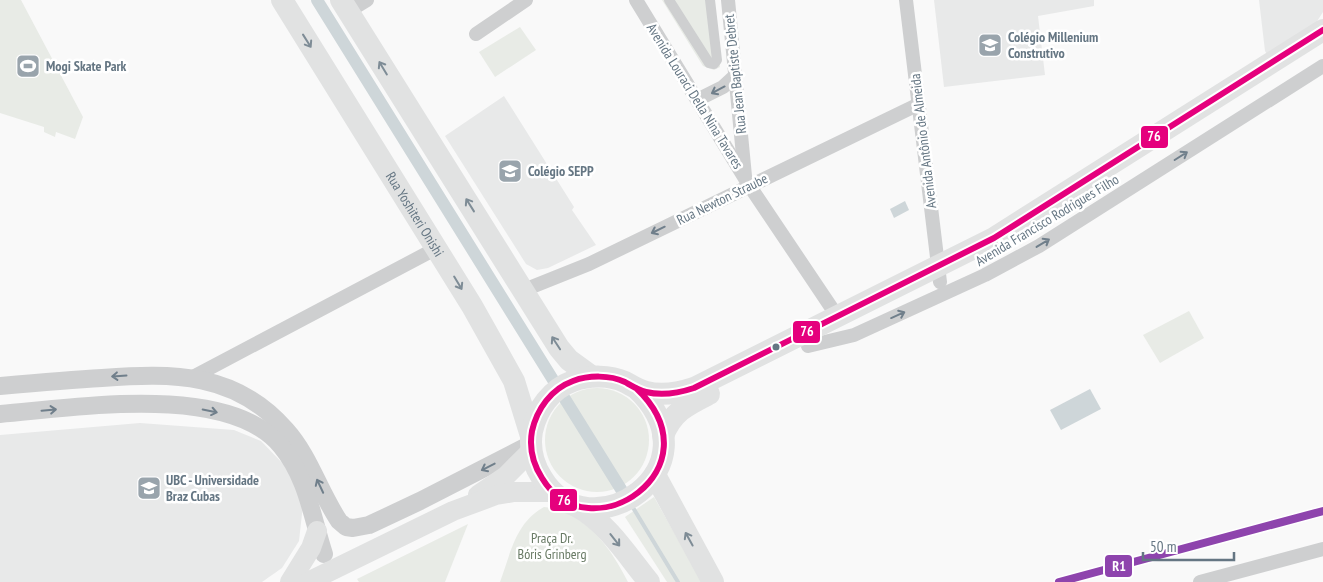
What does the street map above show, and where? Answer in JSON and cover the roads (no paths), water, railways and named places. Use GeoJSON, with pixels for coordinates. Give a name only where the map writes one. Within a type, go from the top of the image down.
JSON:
{"type":"FeatureCollection","features":[{"type":"Feature","properties":{"kind":"main road","name":"Rua Yoshiteri Onishi"},"geometry":{"type":"LineString","coordinates":[[282,0],[437,248],[514,381],[531,444]]}},
{"type":"Feature","properties":{"kind":"main road"},"geometry":{"type":"LineString","coordinates":[[352,4],[559,348],[570,360],[591,376]]}},
{"type":"Feature","properties":{"kind":"main road","name":"Avenida Francisco Rodrigues Filho"},"geometry":{"type":"LineString","coordinates":[[663,436],[673,416],[685,406],[808,346],[939,274],[1323,30]]}},
{"type":"Feature","properties":{"kind":"main road","name":"Avenida Francisco Rodrigues Filho"},"geometry":{"type":"LineString","coordinates":[[453,511],[506,476],[531,444],[535,419],[544,403],[559,388],[573,381],[591,376],[609,377],[636,388],[659,394],[679,393],[694,388],[837,316],[1008,247],[1323,48]]}},
{"type":"Feature","properties":{"kind":"main road","name":"Avenida Francisco Rodrigues Filho"},"geometry":{"type":"LineString","coordinates":[[308,582],[328,562],[496,495],[514,492],[559,495],[579,506],[601,508],[623,503],[641,492],[655,475],[662,454],[663,436],[659,418],[649,401],[636,388]]}},
{"type":"Feature","properties":{"kind":"main road"},"geometry":{"type":"LineString","coordinates":[[531,444],[536,468],[546,484],[559,495],[595,516],[649,582]]}},
{"type":"Feature","properties":{"kind":"main road"},"geometry":{"type":"LineString","coordinates":[[655,475],[713,582]]}},
{"type":"Feature","properties":{"kind":"main road"},"geometry":{"type":"LineString","coordinates":[[290,582],[311,548],[317,531]]}},
{"type":"Feature","properties":{"kind":"street"},"geometry":{"type":"LineString","coordinates":[[476,34],[526,0]]}},
{"type":"Feature","properties":{"kind":"street","name":"Avenida Louraci Della Nina Tavares"},"geometry":{"type":"LineString","coordinates":[[636,0],[748,182],[837,316]]}},
{"type":"Feature","properties":{"kind":"street"},"geometry":{"type":"LineString","coordinates":[[669,0],[708,63],[714,64],[717,60],[710,0]]}},
{"type":"Feature","properties":{"kind":"street","name":"Rua Jean Baptiste Debret"},"geometry":{"type":"LineString","coordinates":[[728,0],[748,182]]}},
{"type":"Feature","properties":{"kind":"street","name":"Avenida Antônio de Almeida"},"geometry":{"type":"LineString","coordinates":[[906,0],[939,274]]}},
{"type":"Feature","properties":{"kind":"street"},"geometry":{"type":"LineString","coordinates":[[808,346],[854,336],[985,275],[1039,246],[1323,66]]}},
{"type":"Feature","properties":{"kind":"street"},"geometry":{"type":"LineString","coordinates":[[697,100],[723,88],[736,75]]}},
{"type":"Feature","properties":{"kind":"street","name":"Rua Newton Straube"},"geometry":{"type":"LineString","coordinates":[[524,290],[588,264],[748,182],[919,104]]}},
{"type":"Feature","properties":{"kind":"street"},"geometry":{"type":"LineString","coordinates":[[194,377],[437,248]]}},
{"type":"Feature","properties":{"kind":"street"},"geometry":{"type":"LineString","coordinates":[[148,375],[145,388],[149,403]]}},
{"type":"Feature","properties":{"kind":"street"},"geometry":{"type":"LineString","coordinates":[[0,386],[148,375],[194,377],[219,384],[250,398],[270,412],[302,450],[332,511],[346,527]]}},
{"type":"Feature","properties":{"kind":"street"},"geometry":{"type":"LineString","coordinates":[[0,414],[149,403],[198,408],[235,416],[269,434],[285,452],[303,483],[328,562]]}},
{"type":"Feature","properties":{"kind":"street"},"geometry":{"type":"LineString","coordinates":[[328,562],[333,535],[346,527],[354,528],[369,525],[420,502],[531,444]]}},
{"type":"Feature","properties":{"kind":"street"},"geometry":{"type":"LineString","coordinates":[[1200,582],[1323,550]]}},
{"type":"Feature","properties":{"kind":"waterway"},"geometry":{"type":"LineString","coordinates":[[317,0],[624,494]]}},
{"type":"Feature","properties":{"kind":"waterway"},"geometry":{"type":"LineString","coordinates":[[632,506],[678,582]]}},
{"type":"Feature","properties":{"kind":"place","name":"Colégio Millenium Construtivo"},"geometry":{"type":"Point","coordinates":[990,45]}},
{"type":"Feature","properties":{"kind":"place","name":"Mogi Skate Park"},"geometry":{"type":"Point","coordinates":[28,66]}},
{"type":"Feature","properties":{"kind":"place","name":"Colégio SEPP"},"geometry":{"type":"Point","coordinates":[510,171]}},
{"type":"Feature","properties":{"kind":"place","name":"UBC - Universidade Braz Cubas"},"geometry":{"type":"Point","coordinates":[149,488]}},
{"type":"Feature","properties":{"kind":"park label","name":"Praça Dr. Bóris Grinberg"},"geometry":{"type":"Point","coordinates":[552,546]}}]}
